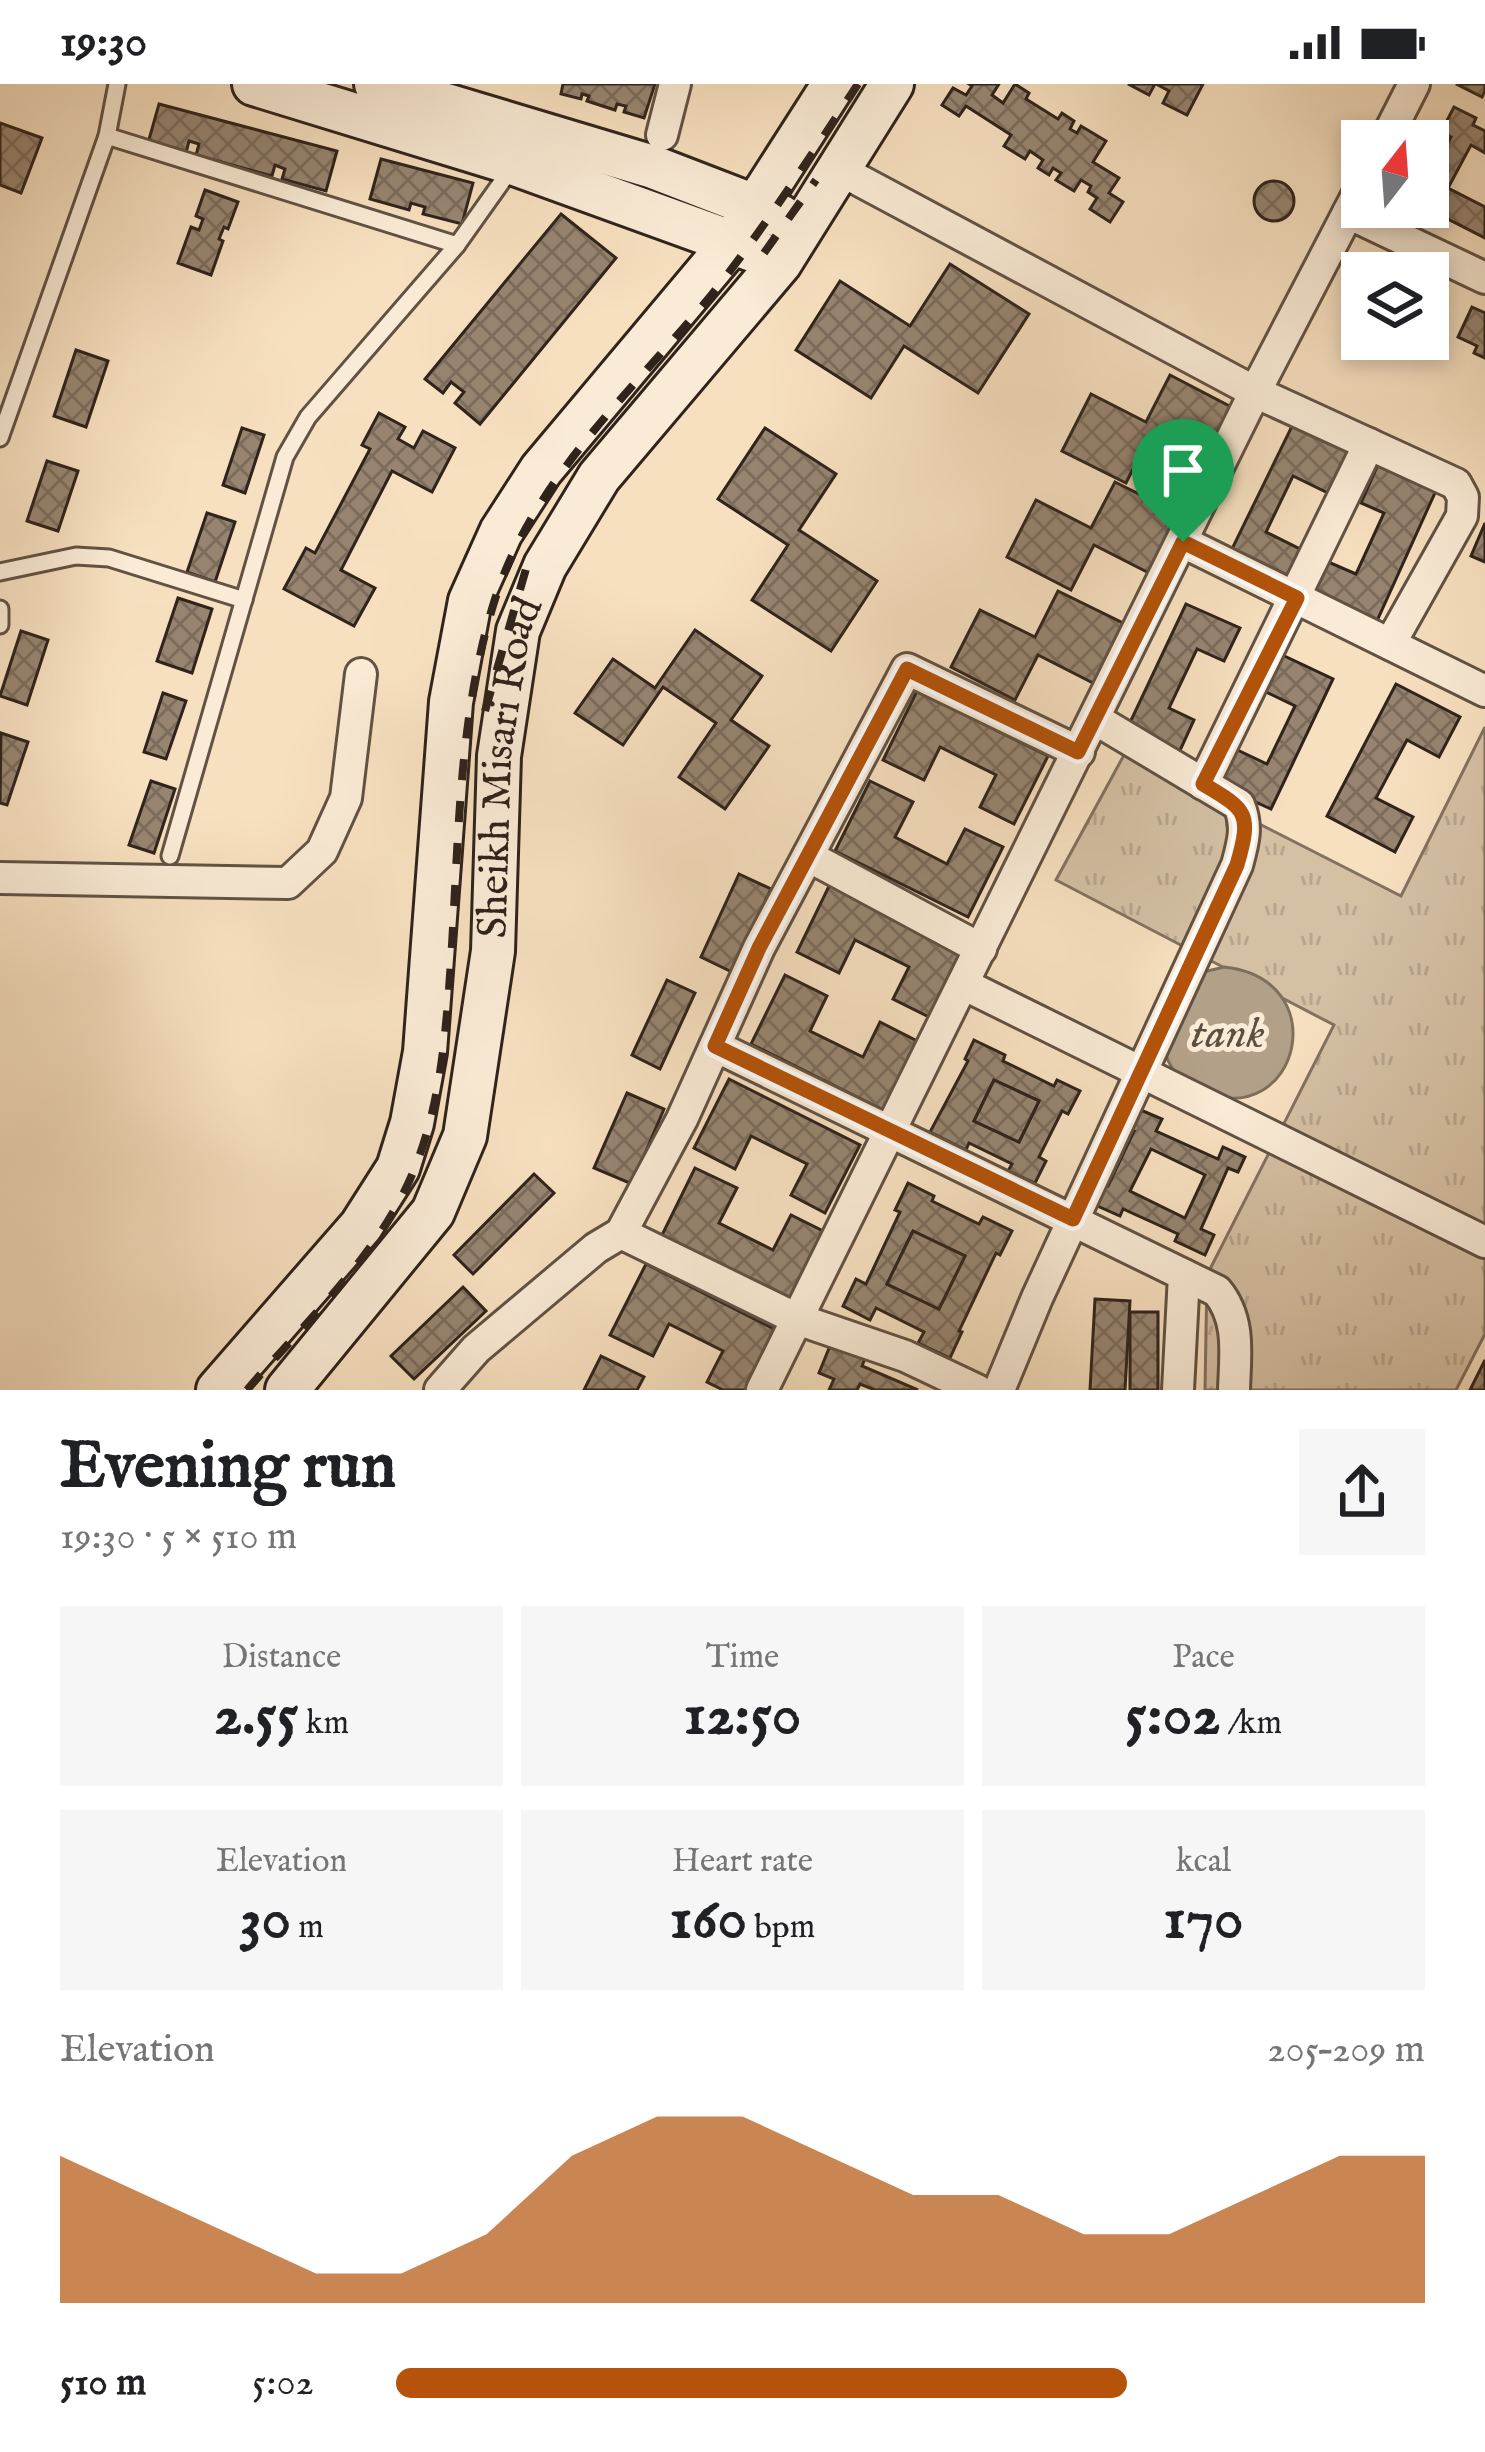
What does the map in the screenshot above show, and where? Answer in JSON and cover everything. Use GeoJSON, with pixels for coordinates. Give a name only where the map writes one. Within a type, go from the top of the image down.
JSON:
{"type":"FeatureCollection","features":[{"type":"Feature","properties":{"kind":"main road"},"geometry":{"type":"LineString","coordinates":[[254,84],[361,93],[652,167],[755,203],[803,227]]}},
{"type":"Feature","properties":{"kind":"main road"},"geometry":{"type":"LineString","coordinates":[[218,1390],[361,1226],[398,1168],[425,1052],[451,702],[470,601],[494,549],[542,470],[734,240],[834,84]]}},
{"type":"Feature","properties":{"kind":"main road","name":"Sheikh Misari Road"},"geometry":{"type":"LineString","coordinates":[[287,1390],[434,1212],[465,1136],[493,951],[499,756],[518,631],[544,566],[599,476],[780,263],[892,84]]}},
{"type":"Feature","properties":{"kind":"main road"},"geometry":{"type":"LineString","coordinates":[[361,93],[515,164],[734,240],[780,263]]}},
{"type":"Feature","properties":{"kind":"street"},"geometry":{"type":"LineString","coordinates":[[662,135],[675,84]]}},
{"type":"Feature","properties":{"kind":"street"},"geometry":{"type":"LineString","coordinates":[[1396,120],[1414,84]]}},
{"type":"Feature","properties":{"kind":"street"},"geometry":{"type":"LineString","coordinates":[[840,170],[1255,392],[1456,484],[1463,496],[1462,516],[1390,644]]}},
{"type":"Feature","properties":{"kind":"street"},"geometry":{"type":"LineString","coordinates":[[762,1390],[1341,227]]}},
{"type":"Feature","properties":{"kind":"street"},"geometry":{"type":"LineString","coordinates":[[1402,228],[1485,278]]}},
{"type":"Feature","properties":{"kind":"street"},"geometry":{"type":"LineString","coordinates":[[1203,784],[1369,444]]}},
{"type":"Feature","properties":{"kind":"street"},"geometry":{"type":"LineString","coordinates":[[1183,542],[1485,691]]}},
{"type":"Feature","properties":{"kind":"street"},"geometry":{"type":"LineString","coordinates":[[440,1390],[476,1349],[596,1248],[621,1233],[682,1119],[759,948],[907,669],[1078,752]]}},
{"type":"Feature","properties":{"kind":"street"},"geometry":{"type":"LineString","coordinates":[[0,878],[288,883],[322,851],[346,798],[361,674]]}},
{"type":"Feature","properties":{"kind":"street"},"geometry":{"type":"LineString","coordinates":[[999,1390],[1244,842],[1245,821],[1238,805],[1095,718]]}},
{"type":"Feature","properties":{"kind":"street"},"geometry":{"type":"LineString","coordinates":[[808,856],[981,949]]}},
{"type":"Feature","properties":{"kind":"street"},"geometry":{"type":"LineString","coordinates":[[963,984],[1485,1242]]}},
{"type":"Feature","properties":{"kind":"street"},"geometry":{"type":"LineString","coordinates":[[715,1046],[1216,1291],[1228,1305],[1235,1333],[1234,1390]]}},
{"type":"Feature","properties":{"kind":"street"},"geometry":{"type":"LineString","coordinates":[[621,1233],[797,1319],[905,1355],[977,1390]]}},
{"type":"Feature","properties":{"kind":"street"},"geometry":{"type":"LineString","coordinates":[[1178,1390],[1184,1275]]}},
{"type":"Feature","properties":{"kind":"lane"},"geometry":{"type":"LineString","coordinates":[[0,438],[107,136],[117,84]]}},
{"type":"Feature","properties":{"kind":"lane"},"geometry":{"type":"LineString","coordinates":[[107,136],[457,244]]}},
{"type":"Feature","properties":{"kind":"lane"},"geometry":{"type":"LineString","coordinates":[[170,856],[285,457],[308,417],[457,244],[515,164]]}},
{"type":"Feature","properties":{"kind":"lane"},"geometry":{"type":"LineString","coordinates":[[0,572],[76,556],[109,559],[244,599]]}},
{"type":"Feature","properties":{"kind":"lane"},"geometry":{"type":"LineString","coordinates":[[0,608],[0,625]]}},
{"type":"Feature","properties":{"kind":"green space"},"geometry":{"type":"Polygon","coordinates":[[[1485,727],[1485,1334],[1456,1390],[1205,1390],[1207,1275],[1334,1025],[1056,880],[1124,755],[1401,896],[1485,727]]]}},
{"type":"Feature","properties":{"kind":"water","name":"tank"},"geometry":{"type":"Polygon","coordinates":[[[1224,967],[1259,977],[1281,997],[1292,1022],[1292,1048],[1281,1072],[1263,1090],[1236,1098],[1188,1084],[1172,1068],[1162,1045],[1203,972],[1224,967]]]}},
{"type":"Feature","properties":{"kind":"building"},"geometry":{"type":"Polygon","coordinates":[[[563,84],[655,84],[644,118],[624,112],[626,106],[617,104],[615,110],[587,101],[589,96],[561,94],[563,84]]]}},
{"type":"Feature","properties":{"kind":"building"},"geometry":{"type":"Polygon","coordinates":[[[969,84],[999,84],[992,95],[1003,103],[1015,84],[1029,93],[1026,99],[1058,119],[1062,113],[1074,121],[1070,129],[1077,133],[1081,126],[1106,141],[1093,162],[1119,178],[1109,193],[1123,202],[1110,222],[1090,209],[1097,198],[1088,192],[1091,186],[1081,180],[1074,191],[1056,180],[1061,173],[1053,168],[1049,175],[1038,168],[1043,160],[1030,151],[1025,159],[1004,146],[1011,135],[966,106],[959,116],[942,105],[953,88],[966,95],[969,84]]]}},
{"type":"Feature","properties":{"kind":"building"},"geometry":{"type":"Polygon","coordinates":[[[1128,84],[1155,84],[1149,95],[1128,84]]]}},
{"type":"Feature","properties":{"kind":"building"},"geometry":{"type":"Polygon","coordinates":[[[1156,84],[1203,84],[1187,115],[1163,103],[1169,91],[1156,84]]]}},
{"type":"Feature","properties":{"kind":"building"},"geometry":{"type":"Polygon","coordinates":[[[1456,84],[1485,84],[1485,91],[1482,97],[1456,84]]]}},
{"type":"Feature","properties":{"kind":"building"},"geometry":{"type":"Polygon","coordinates":[[[159,104],[337,151],[326,191],[282,179],[285,169],[275,165],[272,176],[196,155],[199,144],[189,141],[186,153],[148,143],[159,104]]]}},
{"type":"Feature","properties":{"kind":"building"},"geometry":{"type":"Polygon","coordinates":[[[1454,107],[1476,118],[1473,125],[1485,131],[1485,153],[1471,145],[1449,186],[1451,137],[1447,120],[1454,107]]]}},
{"type":"Feature","properties":{"kind":"building"},"geometry":{"type":"Polygon","coordinates":[[[0,123],[42,138],[21,193],[0,185],[0,123]]]}},
{"type":"Feature","properties":{"kind":"building"},"geometry":{"type":"Polygon","coordinates":[[[381,159],[473,183],[462,224],[423,214],[425,207],[411,203],[409,210],[370,199],[381,159]]]}},
{"type":"Feature","properties":{"kind":"building"},"geometry":{"type":"Polygon","coordinates":[[[1274,181],[1288,187],[1294,201],[1288,215],[1274,221],[1260,215],[1254,201],[1260,187],[1274,181]]]}},
{"type":"Feature","properties":{"kind":"building"},"geometry":{"type":"Polygon","coordinates":[[[1449,189],[1485,207],[1485,238],[1449,220],[1449,189]]]}},
{"type":"Feature","properties":{"kind":"building"},"geometry":{"type":"Polygon","coordinates":[[[205,190],[238,202],[219,239],[223,241],[211,275],[178,263],[191,227],[199,230],[203,219],[196,216],[205,190]]]}},
{"type":"Feature","properties":{"kind":"building"},"geometry":{"type":"Polygon","coordinates":[[[561,214],[616,258],[480,424],[455,403],[464,392],[451,382],[443,393],[425,379],[561,214]]]}},
{"type":"Feature","properties":{"kind":"building"},"geometry":{"type":"Polygon","coordinates":[[[950,264],[1029,314],[978,393],[904,346],[871,398],[796,350],[840,281],[910,326],[950,264]]]}},
{"type":"Feature","properties":{"kind":"building"},"geometry":{"type":"Polygon","coordinates":[[[1472,307],[1485,313],[1485,358],[1474,353],[1477,346],[1458,337],[1472,307]]]}},
{"type":"Feature","properties":{"kind":"building"},"geometry":{"type":"Polygon","coordinates":[[[76,350],[108,361],[86,427],[54,416],[76,350]]]}},
{"type":"Feature","properties":{"kind":"building"},"geometry":{"type":"Polygon","coordinates":[[[1170,375],[1235,409],[1205,467],[1148,439],[1126,483],[1062,451],[1091,394],[1146,422],[1170,375]]]}},
{"type":"Feature","properties":{"kind":"building"},"geometry":{"type":"Polygon","coordinates":[[[379,413],[405,427],[398,439],[414,448],[423,431],[455,448],[432,492],[392,471],[341,570],[375,588],[354,626],[284,589],[306,548],[315,553],[370,449],[362,445],[379,413]]]}},
{"type":"Feature","properties":{"kind":"building"},"geometry":{"type":"Polygon","coordinates":[[[1296,418],[1352,445],[1328,493],[1293,476],[1266,532],[1304,551],[1288,581],[1230,553],[1296,418]]]}},
{"type":"Feature","properties":{"kind":"building"},"geometry":{"type":"Polygon","coordinates":[[[242,428],[264,435],[245,493],[223,485],[242,428]]]}},
{"type":"Feature","properties":{"kind":"building"},"geometry":{"type":"Polygon","coordinates":[[[765,428],[836,474],[799,530],[877,581],[831,651],[752,600],[788,545],[718,499],[765,428]]]}},
{"type":"Feature","properties":{"kind":"building"},"geometry":{"type":"Polygon","coordinates":[[[1381,458],[1439,484],[1376,623],[1311,593],[1326,561],[1356,574],[1384,513],[1361,503],[1381,458]]]}},
{"type":"Feature","properties":{"kind":"building"},"geometry":{"type":"Polygon","coordinates":[[[47,461],[78,471],[58,531],[27,521],[47,461]]]}},
{"type":"Feature","properties":{"kind":"building"},"geometry":{"type":"Polygon","coordinates":[[[1115,482],[1181,515],[1151,574],[1094,545],[1071,590],[1007,557],[1036,500],[1091,528],[1115,482]]]}},
{"type":"Feature","properties":{"kind":"building"},"geometry":{"type":"Polygon","coordinates":[[[207,513],[235,522],[215,582],[187,572],[207,513]]]}},
{"type":"Feature","properties":{"kind":"building"},"geometry":{"type":"Polygon","coordinates":[[[1485,523],[1485,562],[1471,556],[1485,523]]]}},
{"type":"Feature","properties":{"kind":"building"},"geometry":{"type":"Polygon","coordinates":[[[1058,591],[1125,624],[1095,684],[1038,655],[1015,700],[951,667],[980,610],[1035,637],[1058,591]]]}},
{"type":"Feature","properties":{"kind":"building"},"geometry":{"type":"Polygon","coordinates":[[[178,598],[212,609],[192,673],[157,661],[178,598]]]}},
{"type":"Feature","properties":{"kind":"building"},"geometry":{"type":"Polygon","coordinates":[[[1186,604],[1240,628],[1224,661],[1197,649],[1169,708],[1194,720],[1177,757],[1125,733],[1186,604]]]}},
{"type":"Feature","properties":{"kind":"building"},"geometry":{"type":"Polygon","coordinates":[[[695,630],[762,676],[731,720],[769,746],[725,809],[679,777],[716,723],[663,687],[623,745],[575,713],[613,659],[655,688],[695,630]]]}},
{"type":"Feature","properties":{"kind":"building"},"geometry":{"type":"Polygon","coordinates":[[[21,631],[48,640],[27,705],[0,696],[21,631]]]}},
{"type":"Feature","properties":{"kind":"building"},"geometry":{"type":"Polygon","coordinates":[[[1276,652],[1333,679],[1271,809],[1214,783],[1231,747],[1267,764],[1295,706],[1258,688],[1276,652]]]}},
{"type":"Feature","properties":{"kind":"building"},"geometry":{"type":"Polygon","coordinates":[[[1396,684],[1460,717],[1439,757],[1407,740],[1376,798],[1413,817],[1395,852],[1327,816],[1396,684]]]}},
{"type":"Feature","properties":{"kind":"building"},"geometry":{"type":"Polygon","coordinates":[[[917,691],[1048,756],[1014,824],[980,807],[996,775],[940,747],[924,780],[883,760],[917,691]]]}},
{"type":"Feature","properties":{"kind":"building"},"geometry":{"type":"Polygon","coordinates":[[[163,693],[186,701],[166,759],[144,752],[163,693]]]}},
{"type":"Feature","properties":{"kind":"building"},"geometry":{"type":"Polygon","coordinates":[[[1,733],[28,742],[7,805],[0,803],[1,733]]]}},
{"type":"Feature","properties":{"kind":"building"},"geometry":{"type":"Polygon","coordinates":[[[151,781],[175,789],[154,853],[129,845],[151,781]]]}},
{"type":"Feature","properties":{"kind":"building"},"geometry":{"type":"Polygon","coordinates":[[[870,781],[913,802],[895,837],[947,864],[965,829],[1003,847],[968,917],[835,851],[870,781]]]}},
{"type":"Feature","properties":{"kind":"building"},"geometry":{"type":"Polygon","coordinates":[[[739,874],[771,889],[732,972],[701,957],[739,874]]]}},
{"type":"Feature","properties":{"kind":"building"},"geometry":{"type":"Polygon","coordinates":[[[831,882],[964,948],[929,1017],[893,999],[909,967],[855,940],[839,973],[797,952],[831,882]]]}},
{"type":"Feature","properties":{"kind":"building"},"geometry":{"type":"Polygon","coordinates":[[[785,975],[827,996],[810,1031],[863,1057],[880,1022],[917,1041],[883,1110],[751,1044],[785,975]]]}},
{"type":"Feature","properties":{"kind":"building"},"geometry":{"type":"Polygon","coordinates":[[[667,980],[695,993],[660,1069],[632,1055],[667,980]]]}},
{"type":"Feature","properties":{"kind":"building"},"geometry":{"type":"Polygon","coordinates":[[[974,1040],[1005,1055],[1003,1061],[1054,1086],[1057,1080],[1080,1091],[1068,1114],[1062,1111],[1039,1157],[1046,1161],[1035,1183],[1008,1171],[1012,1164],[969,1143],[966,1150],[930,1132],[974,1040]],[[994,1080],[974,1121],[1019,1142],[1039,1101],[994,1080]]]}},
{"type":"Feature","properties":{"kind":"building"},"geometry":{"type":"Polygon","coordinates":[[[729,1079],[860,1145],[825,1213],[791,1195],[807,1164],[751,1136],[735,1169],[694,1148],[729,1079]]]}},
{"type":"Feature","properties":{"kind":"building"},"geometry":{"type":"Polygon","coordinates":[[[994,1080],[1039,1101],[1019,1142],[974,1121],[994,1080]]]}},
{"type":"Feature","properties":{"kind":"building"},"geometry":{"type":"Polygon","coordinates":[[[627,1093],[664,1109],[632,1184],[594,1168],[627,1093]]]}},
{"type":"Feature","properties":{"kind":"building"},"geometry":{"type":"Polygon","coordinates":[[[1136,1108],[1162,1119],[1156,1131],[1218,1159],[1223,1147],[1245,1157],[1238,1172],[1228,1168],[1201,1229],[1214,1235],[1205,1255],[1175,1241],[1178,1234],[1123,1209],[1120,1216],[1093,1204],[1102,1183],[1108,1186],[1134,1131],[1127,1128],[1136,1108]],[[1151,1149],[1130,1191],[1185,1218],[1205,1175],[1151,1149]]]}},
{"type":"Feature","properties":{"kind":"building"},"geometry":{"type":"Polygon","coordinates":[[[695,1168],[737,1188],[719,1223],[773,1250],[791,1215],[827,1233],[793,1302],[661,1237],[695,1168]]]}},
{"type":"Feature","properties":{"kind":"building"},"geometry":{"type":"Polygon","coordinates":[[[534,1174],[554,1193],[473,1274],[454,1255],[534,1174]]]}},
{"type":"Feature","properties":{"kind":"building"},"geometry":{"type":"Polygon","coordinates":[[[908,1183],[979,1224],[983,1217],[1012,1231],[1000,1255],[996,1253],[950,1358],[918,1343],[924,1332],[876,1308],[870,1320],[843,1306],[856,1279],[866,1284],[900,1212],[895,1210],[908,1183]],[[913,1231],[887,1284],[939,1309],[965,1256],[913,1231]]]}},
{"type":"Feature","properties":{"kind":"building"},"geometry":{"type":"Polygon","coordinates":[[[913,1231],[965,1256],[939,1309],[887,1284],[913,1231]]]}},
{"type":"Feature","properties":{"kind":"building"},"geometry":{"type":"Polygon","coordinates":[[[646,1264],[778,1331],[749,1390],[723,1390],[707,1382],[723,1351],[669,1324],[653,1356],[610,1335],[646,1264]]]}},
{"type":"Feature","properties":{"kind":"building"},"geometry":{"type":"Polygon","coordinates":[[[463,1287],[486,1311],[414,1379],[391,1356],[463,1287]]]}},
{"type":"Feature","properties":{"kind":"building"},"geometry":{"type":"Polygon","coordinates":[[[1095,1299],[1130,1301],[1125,1390],[1090,1390],[1095,1299]]]}},
{"type":"Feature","properties":{"kind":"building"},"geometry":{"type":"Polygon","coordinates":[[[1130,1312],[1158,1312],[1158,1390],[1130,1390],[1130,1312]]]}},
{"type":"Feature","properties":{"kind":"building"},"geometry":{"type":"Polygon","coordinates":[[[832,1341],[866,1356],[862,1366],[918,1390],[875,1390],[860,1384],[857,1390],[829,1390],[834,1379],[819,1373],[832,1341]]]}},
{"type":"Feature","properties":{"kind":"building"},"geometry":{"type":"Polygon","coordinates":[[[601,1356],[644,1377],[637,1390],[584,1390],[601,1356]]]}},
{"type":"Feature","properties":{"kind":"building"},"geometry":{"type":"Polygon","coordinates":[[[1485,1360],[1485,1390],[1470,1390],[1485,1360]]]}},
{"type":"Feature","properties":{"kind":"railway"},"geometry":{"type":"LineString","coordinates":[[247,1390],[364,1255],[396,1207],[422,1149],[446,1025],[462,776],[474,683],[497,593],[515,550],[537,509],[591,434],[733,268],[858,84]]}},
{"type":"Feature","properties":{"kind":"railway"},"geometry":{"type":"LineString","coordinates":[[764,253],[816,180]]}},
{"type":"Feature","properties":{"kind":"railway"},"geometry":{"type":"LineString","coordinates":[[485,711],[528,562]]}},
{"type":"Feature","properties":{"kind":"route"},"geometry":{"type":"LineString","coordinates":[[1183,542],[1297,598],[1203,784],[1238,805],[1245,821],[1237,865],[1073,1219],[715,1046],[759,948],[907,669],[1078,752],[1183,542]]}}]}
